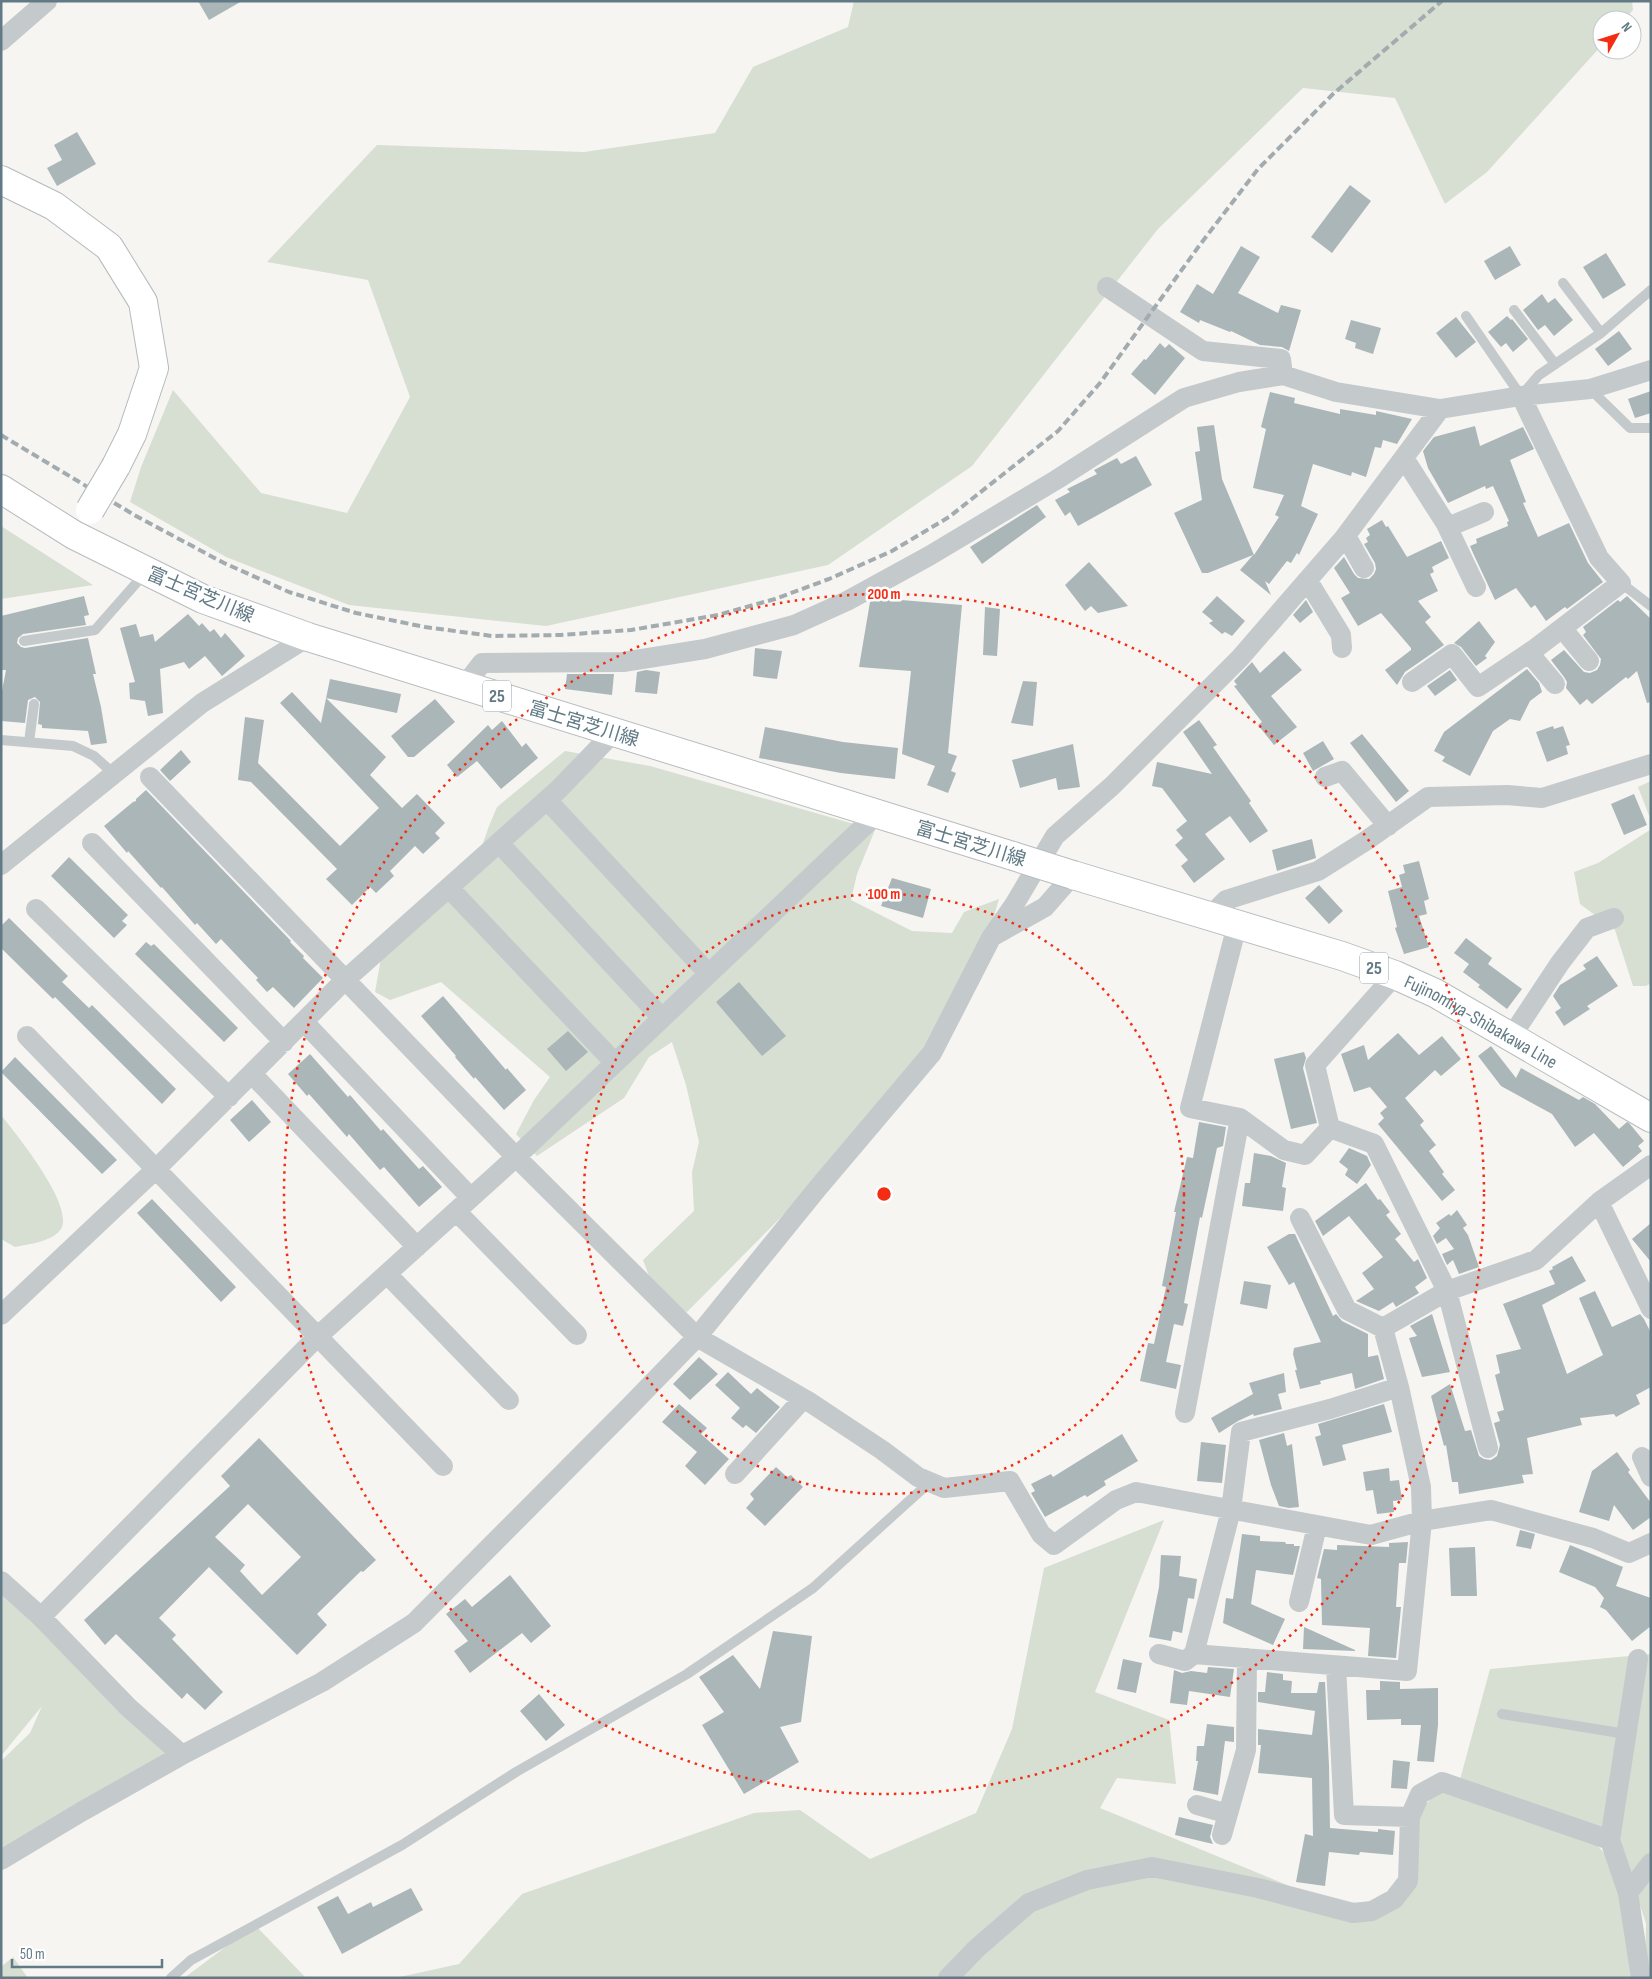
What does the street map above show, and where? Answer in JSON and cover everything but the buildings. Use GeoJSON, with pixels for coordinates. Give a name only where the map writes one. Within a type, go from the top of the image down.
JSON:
{"type":"FeatureCollection","features":[{"type":"Feature","properties":{"kind":"main road"},"geometry":{"type":"LineString","coordinates":[[1,180],[54,206],[109,246],[143,302],[154,368],[132,434],[116,466],[74,535]]}},
{"type":"Feature","properties":{"kind":"main road","name":"富士宮芝川線"},"geometry":{"type":"LineString","coordinates":[[1,489],[74,535],[203,599],[308,637],[1073,875]]}},
{"type":"Feature","properties":{"kind":"main road","name":"Fujinomiya-Shibakawa Line"},"geometry":{"type":"LineString","coordinates":[[1073,875],[1342,956],[1395,976],[1435,993],[1651,1118]]}},
{"type":"Feature","properties":{"kind":"street"},"geometry":{"type":"LineString","coordinates":[[1,41],[46,1]]}},
{"type":"Feature","properties":{"kind":"street"},"geometry":{"type":"LineString","coordinates":[[1107,287],[1203,352],[1281,359],[1283,375]]}},
{"type":"Feature","properties":{"kind":"street"},"geometry":{"type":"LineString","coordinates":[[464,686],[482,663],[623,662],[705,649],[794,625],[847,601],[929,556],[1056,480],[1184,398],[1239,382],[1283,375],[1336,392],[1440,409],[1521,396],[1590,389],[1651,370]]}},
{"type":"Feature","properties":{"kind":"street"},"geometry":{"type":"LineString","coordinates":[[1412,682],[1452,654],[1478,688],[1529,653],[1621,583],[1599,558],[1521,396]]}},
{"type":"Feature","properties":{"kind":"street"},"geometry":{"type":"LineString","coordinates":[[1,1860],[81,1812],[322,1682],[414,1623],[697,1337],[932,1052],[990,938],[1014,905],[1055,836],[1112,786],[1240,658],[1346,536],[1440,409]]}},
{"type":"Feature","properties":{"kind":"street"},"geometry":{"type":"LineString","coordinates":[[1404,458],[1448,527],[1476,587]]}},
{"type":"Feature","properties":{"kind":"street"},"geometry":{"type":"LineString","coordinates":[[1448,527],[1484,512]]}},
{"type":"Feature","properties":{"kind":"street"},"geometry":{"type":"LineString","coordinates":[[1346,536],[1364,568]]}},
{"type":"Feature","properties":{"kind":"street"},"geometry":{"type":"LineString","coordinates":[[1308,580],[1341,635],[1342,648]]}},
{"type":"Feature","properties":{"kind":"street"},"geometry":{"type":"LineString","coordinates":[[1562,628],[1589,661]]}},
{"type":"Feature","properties":{"kind":"street"},"geometry":{"type":"LineString","coordinates":[[1,865],[202,703],[308,637]]}},
{"type":"Feature","properties":{"kind":"street"},"geometry":{"type":"LineString","coordinates":[[1529,653],[1555,684]]}},
{"type":"Feature","properties":{"kind":"street"},"geometry":{"type":"LineString","coordinates":[[1,1315],[157,1168],[345,980],[547,800],[614,732]]}},
{"type":"Feature","properties":{"kind":"street"},"geometry":{"type":"LineString","coordinates":[[1209,917],[1226,900],[1318,871],[1388,826],[1428,796],[1507,795],[1542,798],[1651,764]]}},
{"type":"Feature","properties":{"kind":"street"},"geometry":{"type":"LineString","coordinates":[[1325,777],[1342,771],[1388,826]]}},
{"type":"Feature","properties":{"kind":"street"},"geometry":{"type":"LineString","coordinates":[[150,777],[516,1157],[697,1337],[804,1399],[882,1450],[918,1477],[944,1488],[1010,1481],[1041,1534],[1054,1545],[1116,1500],[1136,1492],[1371,1535],[1422,1521],[1491,1510],[1593,1538],[1629,1553],[1651,1543]]}},
{"type":"Feature","properties":{"kind":"street"},"geometry":{"type":"LineString","coordinates":[[547,800],[709,974]]}},
{"type":"Feature","properties":{"kind":"street"},"geometry":{"type":"LineString","coordinates":[[41,1617],[317,1337],[516,1157],[878,814]]}},
{"type":"Feature","properties":{"kind":"street"},"geometry":{"type":"LineString","coordinates":[[92,842],[284,1042]]}},
{"type":"Feature","properties":{"kind":"street"},"geometry":{"type":"LineString","coordinates":[[499,843],[662,1018]]}},
{"type":"Feature","properties":{"kind":"street"},"geometry":{"type":"LineString","coordinates":[[990,938],[1046,908],[1073,875]]}},
{"type":"Feature","properties":{"kind":"street"},"geometry":{"type":"LineString","coordinates":[[449,888],[616,1063]]}},
{"type":"Feature","properties":{"kind":"street"},"geometry":{"type":"LineString","coordinates":[[36,909],[229,1097]]}},
{"type":"Feature","properties":{"kind":"street"},"geometry":{"type":"LineString","coordinates":[[1511,1037],[1560,963],[1587,928],[1614,918]]}},
{"type":"Feature","properties":{"kind":"street"},"geometry":{"type":"LineString","coordinates":[[1237,925],[1190,1108],[1240,1118],[1284,1150],[1305,1155],[1330,1128]]}},
{"type":"Feature","properties":{"kind":"street"},"geometry":{"type":"LineString","coordinates":[[1330,1128],[1315,1065],[1395,976]]}},
{"type":"Feature","properties":{"kind":"street"},"geometry":{"type":"LineString","coordinates":[[304,1022],[471,1198]]}},
{"type":"Feature","properties":{"kind":"street"},"geometry":{"type":"LineString","coordinates":[[27,1036],[157,1168],[317,1337],[443,1466]]}},
{"type":"Feature","properties":{"kind":"street"},"geometry":{"type":"LineString","coordinates":[[252,1074],[417,1247]]}},
{"type":"Feature","properties":{"kind":"street"},"geometry":{"type":"LineString","coordinates":[[1184,1413],[1240,1118]]}},
{"type":"Feature","properties":{"kind":"street"},"geometry":{"type":"LineString","coordinates":[[1330,1128],[1374,1144],[1447,1291],[1488,1448]]}},
{"type":"Feature","properties":{"kind":"street"},"geometry":{"type":"LineString","coordinates":[[1383,1328],[1447,1291],[1536,1260],[1599,1202],[1651,1165]]}},
{"type":"Feature","properties":{"kind":"street"},"geometry":{"type":"LineString","coordinates":[[1599,1202],[1651,1309]]}},
{"type":"Feature","properties":{"kind":"street"},"geometry":{"type":"LineString","coordinates":[[456,1211],[577,1334]]}},
{"type":"Feature","properties":{"kind":"street"},"geometry":{"type":"LineString","coordinates":[[1194,1654],[1407,1671],[1422,1521],[1421,1488],[1399,1387],[1383,1328],[1347,1310],[1300,1218]]}},
{"type":"Feature","properties":{"kind":"street"},"geometry":{"type":"LineString","coordinates":[[387,1274],[509,1400]]}},
{"type":"Feature","properties":{"kind":"street"},"geometry":{"type":"LineString","coordinates":[[1159,1654],[1185,1661],[1194,1654],[1231,1510],[1240,1432],[1330,1409],[1399,1387]]}},
{"type":"Feature","properties":{"kind":"street"},"geometry":{"type":"LineString","coordinates":[[735,1474],[804,1399]]}},
{"type":"Feature","properties":{"kind":"street"},"geometry":{"type":"LineString","coordinates":[[1642,1457],[1651,1477]]}},
{"type":"Feature","properties":{"kind":"street"},"geometry":{"type":"LineString","coordinates":[[1300,1602],[1317,1526]]}},
{"type":"Feature","properties":{"kind":"street"},"geometry":{"type":"LineString","coordinates":[[1,1581],[41,1617],[128,1707],[182,1756]]}},
{"type":"Feature","properties":{"kind":"street"},"geometry":{"type":"LineString","coordinates":[[1222,1834],[1246,1750],[1247,1658]]}},
{"type":"Feature","properties":{"kind":"street"},"geometry":{"type":"LineString","coordinates":[[1638,1659],[1610,1840],[1628,1893],[1641,1978]]}},
{"type":"Feature","properties":{"kind":"street"},"geometry":{"type":"LineString","coordinates":[[1336,1666],[1344,1816],[1410,1817]]}},
{"type":"Feature","properties":{"kind":"street"},"geometry":{"type":"LineString","coordinates":[[948,1978],[976,1949],[1029,1903],[1087,1880],[1152,1867],[1258,1888],[1353,1913],[1372,1911],[1394,1899],[1408,1881],[1410,1817],[1420,1794],[1442,1782],[1610,1840]]}},
{"type":"Feature","properties":{"kind":"street"},"geometry":{"type":"LineString","coordinates":[[1197,1805],[1228,1814]]}},
{"type":"Feature","properties":{"kind":"street"},"geometry":{"type":"LineString","coordinates":[[1628,1893],[1651,1863]]}},
{"type":"Feature","properties":{"kind":"lane"},"geometry":{"type":"LineString","coordinates":[[1563,283],[1601,333]]}},
{"type":"Feature","properties":{"kind":"lane"},"geometry":{"type":"LineString","coordinates":[[1466,316],[1521,396],[1539,376],[1601,333],[1651,290]]}},
{"type":"Feature","properties":{"kind":"lane"},"geometry":{"type":"LineString","coordinates":[[1514,310],[1555,364]]}},
{"type":"Feature","properties":{"kind":"lane"},"geometry":{"type":"LineString","coordinates":[[1590,389],[1630,428],[1651,428]]}},
{"type":"Feature","properties":{"kind":"lane"},"geometry":{"type":"LineString","coordinates":[[24,641],[95,630],[147,571]]}},
{"type":"Feature","properties":{"kind":"lane"},"geometry":{"type":"LineString","coordinates":[[1621,583],[1651,606]]}},
{"type":"Feature","properties":{"kind":"lane"},"geometry":{"type":"LineString","coordinates":[[29,742],[34,704]]}},
{"type":"Feature","properties":{"kind":"lane"},"geometry":{"type":"LineString","coordinates":[[1,740],[72,746],[94,756],[114,774]]}},
{"type":"Feature","properties":{"kind":"lane"},"geometry":{"type":"LineString","coordinates":[[171,1978],[190,1960],[402,1845],[516,1772],[687,1674],[813,1588],[930,1482]]}},
{"type":"Feature","properties":{"kind":"lane"},"geometry":{"type":"LineString","coordinates":[[1502,1714],[1626,1734]]}},
{"type":"Feature","properties":{"kind":"shaded area"},"geometry":{"type":"Polygon","coordinates":[[[854,1],[1632,1],[1633,10],[1592,10],[1592,56],[1487,172],[1445,204],[1395,98],[1303,88],[1158,229],[972,466],[828,565],[546,626],[349,605],[226,557],[130,502],[141,467],[173,390],[261,493],[347,513],[410,397],[368,280],[267,262],[377,145],[584,152],[715,133],[753,67],[848,27],[854,1]]]}},
{"type":"Feature","properties":{"kind":"shaded area"},"geometry":{"type":"Polygon","coordinates":[[[1,526],[93,585],[1,599],[1,526]]]}},
{"type":"Feature","properties":{"kind":"shaded area"},"geometry":{"type":"Polygon","coordinates":[[[565,751],[650,766],[875,830],[857,874],[851,900],[912,931],[952,933],[964,912],[999,899],[973,986],[913,1089],[805,1193],[687,1312],[657,1297],[643,1260],[694,1211],[692,1172],[699,1142],[686,1085],[672,1042],[649,1057],[624,1098],[537,1156],[516,1134],[534,1100],[550,1077],[441,982],[390,1000],[375,992],[383,947],[471,877],[497,807],[565,751]]]}},
{"type":"Feature","properties":{"kind":"shaded area"},"geometry":{"type":"Polygon","coordinates":[[[1651,781],[1651,983],[1646,986],[1633,986],[1615,930],[1580,904],[1574,872],[1598,863],[1650,830],[1650,818],[1638,787],[1651,781]]]}},
{"type":"Feature","properties":{"kind":"shaded area"},"geometry":{"type":"Polygon","coordinates":[[[1,1115],[42,1170],[60,1204],[63,1218],[61,1229],[52,1237],[40,1242],[15,1247],[1,1239],[1,1115]]]}},
{"type":"Feature","properties":{"kind":"shaded area"},"geometry":{"type":"Polygon","coordinates":[[[1164,1520],[1095,1692],[1169,1720],[1176,1784],[1117,1778],[1100,1808],[1367,1918],[1400,1892],[1415,1816],[1441,1788],[1589,1837],[1620,1869],[1633,1978],[395,1978],[459,1964],[522,1894],[754,1813],[800,1810],[870,1859],[976,1813],[1012,1729],[1044,1568],[1164,1520]]]}},
{"type":"Feature","properties":{"kind":"shaded area"},"geometry":{"type":"Polygon","coordinates":[[[1,1576],[182,1755],[1,1861],[1,1761],[30,1733],[42,1706],[1,1756],[1,1576]]]}},
{"type":"Feature","properties":{"kind":"shaded area"},"geometry":{"type":"Polygon","coordinates":[[[1651,1654],[1651,1978],[1645,1978],[1646,1923],[1617,1839],[1458,1787],[1490,1669],[1651,1654]]]}},
{"type":"Feature","properties":{"kind":"shaded area"},"geometry":{"type":"Polygon","coordinates":[[[255,1925],[306,1978],[184,1978],[255,1925]]]}},
{"type":"Feature","properties":{"kind":"shaded area"},"geometry":{"type":"Polygon","coordinates":[[[13,1957],[28,1978],[1,1978],[1,1967],[13,1957]]]}},
{"type":"Feature","properties":{"kind":"railway"},"geometry":{"type":"LineString","coordinates":[[1,435],[136,516],[224,563],[289,592],[356,613],[425,627],[492,636],[561,635],[631,630],[718,615],[775,599],[829,579],[892,551],[949,517],[1058,431],[1100,383],[1199,246],[1258,169],[1333,94],[1442,1]]}}]}
